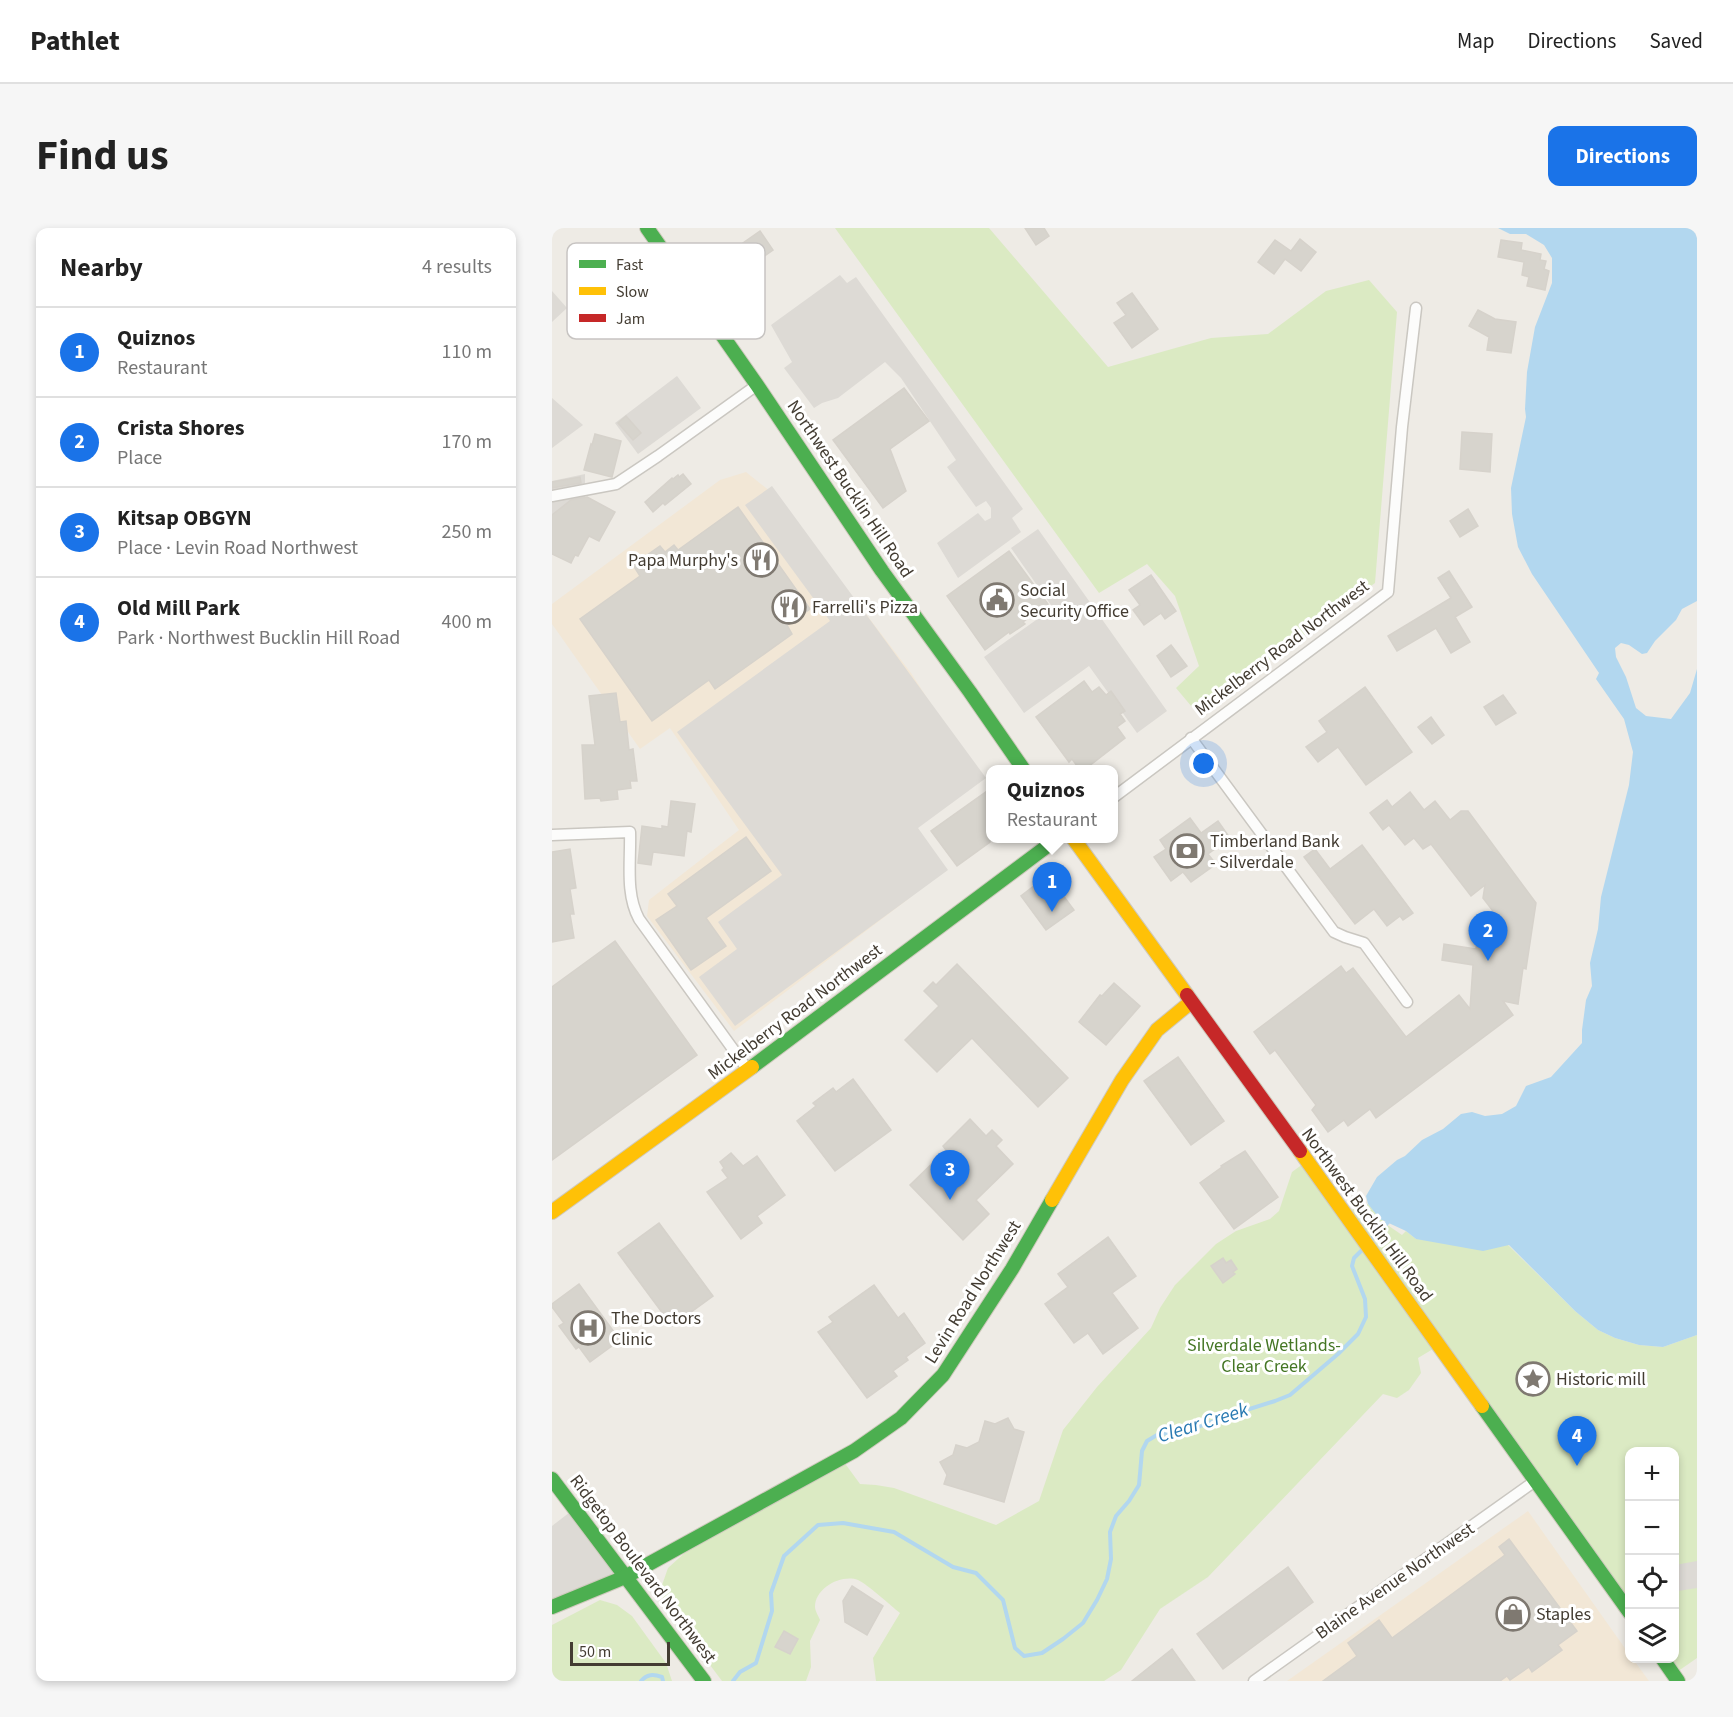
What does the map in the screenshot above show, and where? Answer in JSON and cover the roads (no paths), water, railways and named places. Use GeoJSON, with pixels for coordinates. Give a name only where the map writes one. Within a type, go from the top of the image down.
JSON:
{"type":"FeatureCollection","features":[{"type":"Feature","properties":{"kind":"main road","name":"Northwest Bucklin Hill Road"},"geometry":{"type":"LineString","coordinates":[[647,228],[658,243]]}},
{"type":"Feature","properties":{"kind":"main road","name":"Northwest Bucklin Hill Road"},"geometry":{"type":"LineString","coordinates":[[725,339],[882,571],[1021,765]]}},
{"type":"Feature","properties":{"kind":"main road","name":"Mickelberry Road Northwest"},"geometry":{"type":"LineString","coordinates":[[552,1212],[748,1070],[1051,843]]}},
{"type":"Feature","properties":{"kind":"main road","name":"Northwest Bucklin Hill Road"},"geometry":{"type":"LineString","coordinates":[[1077,843],[1626,1609]]}},
{"type":"Feature","properties":{"kind":"main road","name":"Levin Road Northwest"},"geometry":{"type":"LineString","coordinates":[[552,1607],[625,1577],[870,1441],[901,1418],[925,1395],[951,1364],[982,1317],[1122,1080],[1158,1030],[1191,1002]]}},
{"type":"Feature","properties":{"kind":"main road","name":"Ridgetop Boulevard Northwest"},"geometry":{"type":"LineString","coordinates":[[552,1479],[705,1681]]}},
{"type":"Feature","properties":{"kind":"main road"},"geometry":{"type":"LineString","coordinates":[[1665,1663],[1678,1681]]}},
{"type":"Feature","properties":{"kind":"street","name":"Mickelberry Road Northwest"},"geometry":{"type":"LineString","coordinates":[[1118,793],[1388,592],[1402,427],[1416,308]]}},
{"type":"Feature","properties":{"kind":"street"},"geometry":{"type":"LineString","coordinates":[[552,496],[616,484],[757,385]]}},
{"type":"Feature","properties":{"kind":"street"},"geometry":{"type":"LineString","coordinates":[[1191,738],[1334,932],[1364,943],[1407,1002]]}},
{"type":"Feature","properties":{"kind":"street"},"geometry":{"type":"LineString","coordinates":[[552,835],[630,832],[630,896],[635,911],[748,1070]]}},
{"type":"Feature","properties":{"kind":"street","name":"Blaine Avenue Northwest"},"geometry":{"type":"LineString","coordinates":[[1254,1681],[1535,1481]]}},
{"type":"Feature","properties":{"kind":"water"},"geometry":{"type":"Polygon","coordinates":[[[1498,228],[1697,228],[1697,601],[1682,609],[1676,620],[1655,641],[1647,653],[1642,654],[1629,645],[1621,643],[1615,648],[1616,657],[1626,677],[1636,708],[1646,716],[1671,719],[1690,693],[1697,669],[1697,1335],[1663,1347],[1639,1345],[1598,1330],[1575,1311],[1509,1245],[1483,1251],[1416,1239],[1406,1231],[1380,1219],[1368,1204],[1366,1196],[1377,1177],[1422,1140],[1443,1129],[1461,1114],[1472,1112],[1485,1116],[1502,1114],[1516,1106],[1526,1086],[1551,1077],[1582,1043],[1586,1000],[1592,986],[1590,963],[1598,929],[1601,897],[1629,785],[1633,752],[1624,719],[1596,679],[1599,673],[1532,574],[1518,547],[1512,514],[1511,488],[1526,417],[1527,372],[1535,327],[1552,283],[1552,258],[1544,245],[1526,234],[1510,234],[1498,228]]]}},
{"type":"Feature","properties":{"kind":"waterway","name":"Clear Creek"},"geometry":{"type":"LineString","coordinates":[[1369,1242],[1388,1222]]}},
{"type":"Feature","properties":{"kind":"waterway","name":"Clear Creek"},"geometry":{"type":"LineString","coordinates":[[733,1681],[740,1672],[756,1663],[772,1611],[771,1593],[784,1556],[818,1525],[843,1523],[894,1532],[953,1567],[976,1573],[1003,1600],[1015,1648],[1024,1656],[1042,1653],[1063,1639],[1083,1623],[1107,1579],[1111,1559],[1110,1532],[1116,1516],[1139,1485],[1142,1451],[1147,1441],[1157,1435],[1198,1427],[1290,1395],[1338,1354],[1358,1334],[1366,1317],[1365,1299],[1352,1266],[1354,1258],[1364,1248]]}},
{"type":"Feature","properties":{"kind":"waterway","name":"Clear Creek"},"geometry":{"type":"LineString","coordinates":[[641,1681],[653,1675],[662,1677],[663,1681]]}},
{"type":"Feature","properties":{"kind":"place","name":"Papa Murphy's"},"geometry":{"type":"Point","coordinates":[761,560]}},
{"type":"Feature","properties":{"kind":"place","name":"Social Security Office"},"geometry":{"type":"Point","coordinates":[997,600]}},
{"type":"Feature","properties":{"kind":"place","name":"Farrelli's Pizza"},"geometry":{"type":"Point","coordinates":[789,607]}},
{"type":"Feature","properties":{"kind":"place","name":"Timberland Bank - Silverdale"},"geometry":{"type":"Point","coordinates":[1187,851]}},
{"type":"Feature","properties":{"kind":"place","name":"Quiznos"},"geometry":{"type":"Point","coordinates":[1052,912]}},
{"type":"Feature","properties":{"kind":"place","name":"Crista Shores"},"geometry":{"type":"Point","coordinates":[1488,961]}},
{"type":"Feature","properties":{"kind":"place","name":"Kitsap OBGYN"},"geometry":{"type":"Point","coordinates":[950,1200]}},
{"type":"Feature","properties":{"kind":"place","name":"The Doctors Clinic"},"geometry":{"type":"Point","coordinates":[588,1328]}},
{"type":"Feature","properties":{"kind":"place","name":"Historic mill"},"geometry":{"type":"Point","coordinates":[1533,1379]}},
{"type":"Feature","properties":{"kind":"place","name":"Old Mill Park"},"geometry":{"type":"Point","coordinates":[1577,1466]}},
{"type":"Feature","properties":{"kind":"place","name":"Staples"},"geometry":{"type":"Point","coordinates":[1513,1614]}},
{"type":"Feature","properties":{"kind":"park label","name":"Silverdale Wetlands- Clear Creek"},"geometry":{"type":"Point","coordinates":[1264,1355]}}]}
